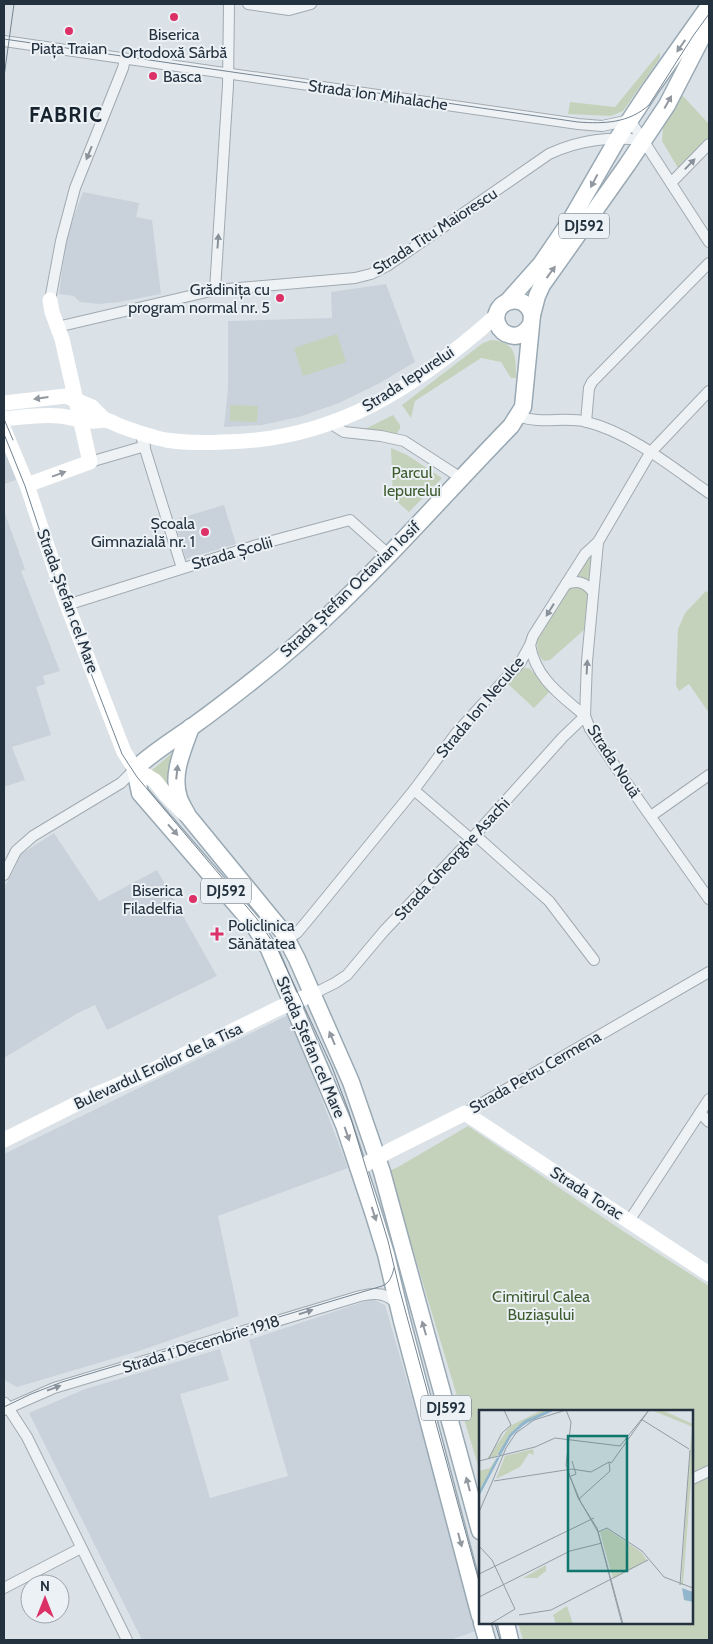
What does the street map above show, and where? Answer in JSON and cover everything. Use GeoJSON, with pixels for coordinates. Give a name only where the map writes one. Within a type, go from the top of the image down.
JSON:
{"type":"FeatureCollection","features":[{"type":"Feature","properties":{"kind":"main road","name":"DJ592"},"geometry":{"type":"LineString","coordinates":[[497,315],[503,304],[508,302],[540,264],[569,223],[618,138],[709,6]]}},
{"type":"Feature","properties":{"kind":"main road","name":"DJ592"},"geometry":{"type":"LineString","coordinates":[[531,321],[537,296],[542,285],[667,105],[701,38],[709,28]]}},
{"type":"Feature","properties":{"kind":"main road"},"geometry":{"type":"LineString","coordinates":[[508,302],[514,300],[528,306],[531,321],[522,334],[508,334]]}},
{"type":"Feature","properties":{"kind":"main road"},"geometry":{"type":"LineString","coordinates":[[497,315],[498,326],[521,347],[527,357]]}},
{"type":"Feature","properties":{"kind":"main road","name":"Strada Ștefan Octavian Iosif"},"geometry":{"type":"LineString","coordinates":[[136,769],[167,743],[191,727],[278,660],[322,620],[511,426],[519,416],[525,397],[531,321]]}},
{"type":"Feature","properties":{"kind":"main road","name":"DJ592"},"geometry":{"type":"LineString","coordinates":[[188,816],[178,797],[176,783],[179,759],[191,727]]}},
{"type":"Feature","properties":{"kind":"main road","name":"Strada Ștefan cel Mare"},"geometry":{"type":"LineString","coordinates":[[136,769],[140,793],[195,855],[261,936],[274,960],[344,1126],[386,1254],[398,1306]]}},
{"type":"Feature","properties":{"kind":"main road","name":"Strada Ștefan cel Mare"},"geometry":{"type":"LineString","coordinates":[[188,816],[274,920],[287,939],[351,1082],[377,1157],[479,1528]]}},
{"type":"Feature","properties":{"kind":"main road","name":"DJ592"},"geometry":{"type":"LineString","coordinates":[[398,1306],[479,1612]]}},
{"type":"Feature","properties":{"kind":"main road"},"geometry":{"type":"LineString","coordinates":[[482,1624],[487,1640]]}},
{"type":"Feature","properties":{"kind":"main road"},"geometry":{"type":"LineString","coordinates":[[506,1624],[510,1640]]}},
{"type":"Feature","properties":{"kind":"street"},"geometry":{"type":"LineString","coordinates":[[214,290],[222,194],[228,74],[229,4]]}},
{"type":"Feature","properties":{"kind":"street"},"geometry":{"type":"LineString","coordinates":[[248,4],[289,10],[311,4]]}},
{"type":"Feature","properties":{"kind":"street"},"geometry":{"type":"LineString","coordinates":[[5,41],[125,59],[75,188],[61,241],[50,300],[52,312],[62,339],[90,462]]}},
{"type":"Feature","properties":{"kind":"street","name":"Strada Ion Mihalache"},"geometry":{"type":"LineString","coordinates":[[125,59],[578,124],[602,126],[630,120]]}},
{"type":"Feature","properties":{"kind":"street"},"geometry":{"type":"LineString","coordinates":[[630,120],[709,242]]}},
{"type":"Feature","properties":{"kind":"street","name":"Strada Titu Maiorescu"},"geometry":{"type":"LineString","coordinates":[[57,327],[214,290],[355,278],[371,274],[387,266],[549,154],[580,142],[618,138],[644,140]]}},
{"type":"Feature","properties":{"kind":"street"},"geometry":{"type":"LineString","coordinates":[[671,183],[709,144]]}},
{"type":"Feature","properties":{"kind":"street"},"geometry":{"type":"LineString","coordinates":[[586,422],[589,388],[592,382],[709,263]]}},
{"type":"Feature","properties":{"kind":"street","name":"Strada Iepurelui"},"geometry":{"type":"LineString","coordinates":[[4,403],[66,396],[92,407],[105,420],[142,440],[238,442],[278,438],[331,424],[388,397],[475,335],[497,315]]}},
{"type":"Feature","properties":{"kind":"street"},"geometry":{"type":"LineString","coordinates":[[475,335],[508,334]]}},
{"type":"Feature","properties":{"kind":"street","name":"Strada Ion Neculce"},"geometry":{"type":"LineString","coordinates":[[287,939],[297,933],[414,790],[457,732],[520,663],[534,636],[585,554],[598,542],[650,452],[709,391]]}},
{"type":"Feature","properties":{"kind":"street"},"geometry":{"type":"LineString","coordinates":[[58,416],[76,401]]}},
{"type":"Feature","properties":{"kind":"street","name":"Strada Iepurelui"},"geometry":{"type":"LineString","coordinates":[[4,419],[58,416],[91,422],[105,420]]}},
{"type":"Feature","properties":{"kind":"street"},"geometry":{"type":"LineString","coordinates":[[519,416],[535,420],[586,422],[631,440],[709,493]]}},
{"type":"Feature","properties":{"kind":"street"},"geometry":{"type":"LineString","coordinates":[[331,424],[344,432],[381,436],[404,441],[461,478]]}},
{"type":"Feature","properties":{"kind":"street","name":"Strada Ștefan cel Mare"},"geometry":{"type":"LineString","coordinates":[[4,430],[27,485],[67,605],[124,752],[136,769],[155,781],[167,796],[188,816]]}},
{"type":"Feature","properties":{"kind":"street"},"geometry":{"type":"LineString","coordinates":[[27,485],[90,462],[142,440],[182,568]]}},
{"type":"Feature","properties":{"kind":"street","name":"Strada Școlii"},"geometry":{"type":"LineString","coordinates":[[67,605],[257,545],[350,520],[388,554]]}},
{"type":"Feature","properties":{"kind":"street","name":"Strada Nouă"},"geometry":{"type":"LineString","coordinates":[[598,542],[585,716],[590,729],[709,899]]}},
{"type":"Feature","properties":{"kind":"street"},"geometry":{"type":"LineString","coordinates":[[566,584],[574,582],[584,583],[593,592]]}},
{"type":"Feature","properties":{"kind":"street"},"geometry":{"type":"LineString","coordinates":[[530,645],[536,666],[555,689],[585,716]]}},
{"type":"Feature","properties":{"kind":"street"},"geometry":{"type":"LineString","coordinates":[[520,663],[528,662],[536,666]]}},
{"type":"Feature","properties":{"kind":"street","name":"Strada Gheorghe Asachi"},"geometry":{"type":"LineString","coordinates":[[313,994],[329,987],[347,975],[384,931],[473,837],[563,737],[585,716]]}},
{"type":"Feature","properties":{"kind":"street"},"geometry":{"type":"LineString","coordinates":[[4,876],[14,854],[34,836],[121,783],[136,769]]}},
{"type":"Feature","properties":{"kind":"street"},"geometry":{"type":"LineString","coordinates":[[650,816],[709,776]]}},
{"type":"Feature","properties":{"kind":"street"},"geometry":{"type":"LineString","coordinates":[[414,790],[549,901],[594,960]]}},
{"type":"Feature","properties":{"kind":"street","name":"Strada Petru Cermena"},"geometry":{"type":"LineString","coordinates":[[359,1168],[465,1113],[709,972]]}},
{"type":"Feature","properties":{"kind":"street","name":"Bulevardul Eroilor de la Tisa"},"geometry":{"type":"LineString","coordinates":[[4,1140],[90,1097],[147,1073],[292,1002],[313,994]]}},
{"type":"Feature","properties":{"kind":"street"},"geometry":{"type":"LineString","coordinates":[[629,1221],[709,1099]]}},
{"type":"Feature","properties":{"kind":"street","name":"Strada Torac"},"geometry":{"type":"LineString","coordinates":[[465,1113],[709,1274]]}},
{"type":"Feature","properties":{"kind":"street"},"geometry":{"type":"LineString","coordinates":[[700,1113],[709,1122]]}},
{"type":"Feature","properties":{"kind":"street","name":"Strada 1 Decembrie 1918"},"geometry":{"type":"LineString","coordinates":[[5,1406],[54,1388],[360,1296],[372,1293],[383,1294],[393,1300],[398,1306]]}},
{"type":"Feature","properties":{"kind":"street"},"geometry":{"type":"LineString","coordinates":[[5,1406],[27,1437],[127,1640]]}},
{"type":"Feature","properties":{"kind":"street"},"geometry":{"type":"LineString","coordinates":[[693,1479],[709,1471]]}},
{"type":"Feature","properties":{"kind":"street"},"geometry":{"type":"LineString","coordinates":[[4,1588],[81,1548]]}},
{"type":"Feature","properties":{"kind":"shaded area"},"geometry":{"type":"Polygon","coordinates":[[[83,192],[139,203],[136,217],[152,220],[161,294],[99,304],[80,302],[74,296],[59,294],[67,235],[83,192]]]}},
{"type":"Feature","properties":{"kind":"shaded area"},"geometry":{"type":"Polygon","coordinates":[[[386,284],[415,362],[378,384],[339,403],[299,417],[262,425],[224,427],[228,388],[228,321],[332,318],[331,292],[386,284]]]}},
{"type":"Feature","properties":{"kind":"shaded area"},"geometry":{"type":"Polygon","coordinates":[[[4,447],[16,480],[4,484],[4,447]]]}},
{"type":"Feature","properties":{"kind":"shaded area","name":"Școala Gimnazială nr. 1"},"geometry":{"type":"Polygon","coordinates":[[[224,505],[236,544],[186,559],[174,520],[224,505]]]}},
{"type":"Feature","properties":{"kind":"shaded area"},"geometry":{"type":"Polygon","coordinates":[[[4,511],[25,569],[21,571],[60,671],[43,676],[45,684],[36,687],[51,735],[12,747],[25,780],[4,787],[4,511]]]}},
{"type":"Feature","properties":{"kind":"shaded area"},"geometry":{"type":"Polygon","coordinates":[[[54,833],[99,901],[157,870],[217,976],[107,1030],[95,1005],[78,1013],[4,1058],[4,887],[21,854],[54,833]]]}},
{"type":"Feature","properties":{"kind":"shaded area"},"geometry":{"type":"Polygon","coordinates":[[[288,1015],[348,1168],[218,1216],[239,1316],[139,1351],[17,1387],[4,1380],[4,1154],[288,1015]]]}},
{"type":"Feature","properties":{"kind":"shaded area"},"geometry":{"type":"Polygon","coordinates":[[[372,1299],[385,1305],[476,1631],[450,1640],[142,1640],[29,1413],[85,1389],[220,1349],[229,1380],[180,1394],[210,1498],[288,1476],[249,1340],[372,1299]]]}},
{"type":"Feature","properties":{"kind":"green space"},"geometry":{"type":"Polygon","coordinates":[[[660,52],[660,58],[623,111],[611,116],[568,114],[570,102],[615,107],[660,52]]]}},
{"type":"Feature","properties":{"kind":"green space"},"geometry":{"type":"Polygon","coordinates":[[[680,93],[709,124],[709,137],[678,168],[662,141],[663,128],[680,93]]]}},
{"type":"Feature","properties":{"kind":"green space"},"geometry":{"type":"Polygon","coordinates":[[[337,334],[346,362],[303,376],[294,348],[337,334]]]}},
{"type":"Feature","properties":{"kind":"green space"},"geometry":{"type":"Polygon","coordinates":[[[491,340],[500,341],[510,347],[515,357],[516,378],[511,378],[501,362],[481,358],[415,401],[411,418],[402,405],[483,343],[491,340]]]}},
{"type":"Feature","properties":{"kind":"green space"},"geometry":{"type":"Polygon","coordinates":[[[230,405],[258,406],[257,422],[230,421],[230,405]]]}},
{"type":"Feature","properties":{"kind":"green space"},"geometry":{"type":"Polygon","coordinates":[[[393,415],[400,425],[400,429],[396,434],[363,430],[393,415]]]}},
{"type":"Feature","properties":{"kind":"green space","name":"Parcul Iepurelui"},"geometry":{"type":"Polygon","coordinates":[[[391,448],[407,455],[442,478],[409,512],[393,498],[391,448]]]}},
{"type":"Feature","properties":{"kind":"green space"},"geometry":{"type":"Polygon","coordinates":[[[589,556],[592,558],[584,630],[550,660],[544,661],[537,648],[537,639],[589,556]]]}},
{"type":"Feature","properties":{"kind":"green space"},"geometry":{"type":"Polygon","coordinates":[[[706,591],[709,593],[709,713],[689,684],[679,691],[676,686],[678,629],[685,613],[706,591]]]}},
{"type":"Feature","properties":{"kind":"green space"},"geometry":{"type":"Polygon","coordinates":[[[523,668],[529,668],[551,690],[534,708],[508,684],[523,668]]]}},
{"type":"Feature","properties":{"kind":"green space"},"geometry":{"type":"Polygon","coordinates":[[[177,749],[172,791],[152,770],[177,749]]]}},
{"type":"Feature","properties":{"kind":"green space","name":"Cimitirul Calea Buziașului"},"geometry":{"type":"Polygon","coordinates":[[[468,1126],[623,1231],[709,1286],[709,1640],[523,1640],[518,1624],[693,1624],[693,1410],[479,1410],[479,1469],[389,1171],[468,1126]]]}},
{"type":"Feature","properties":{"kind":"tram line"},"geometry":{"type":"LineString","coordinates":[[4,77],[14,4]]}},
{"type":"Feature","properties":{"kind":"tram line"},"geometry":{"type":"LineString","coordinates":[[4,39],[578,122],[597,123],[625,119],[649,105],[709,14]]}},
{"type":"Feature","properties":{"kind":"tram line"},"geometry":{"type":"LineString","coordinates":[[4,419],[13,440]]}},
{"type":"Feature","properties":{"kind":"tram line"},"geometry":{"type":"LineString","coordinates":[[4,434],[25,486],[62,598],[122,754],[137,777],[257,919],[278,950],[332,1067],[349,1112],[388,1241],[479,1581]]}},
{"type":"Feature","properties":{"kind":"tram line"},"geometry":{"type":"LineString","coordinates":[[4,1407],[62,1382],[385,1285],[389,1281],[394,1268]]}},
{"type":"Feature","properties":{"kind":"tram line"},"geometry":{"type":"LineString","coordinates":[[495,1624],[500,1640]]}},
{"type":"Feature","properties":{"kind":"place","name":"Biserica Ortodoxă Sârbă"},"geometry":{"type":"Point","coordinates":[174,17]}},
{"type":"Feature","properties":{"kind":"place","name":"Piața Traian"},"geometry":{"type":"Point","coordinates":[69,31]}},
{"type":"Feature","properties":{"kind":"place","name":"Basca"},"geometry":{"type":"Point","coordinates":[153,76]}},
{"type":"Feature","properties":{"kind":"place","name":"Grădinița cu program normal nr. 5"},"geometry":{"type":"Point","coordinates":[280,298]}},
{"type":"Feature","properties":{"kind":"place","name":"Școala Gimnazială nr. 1"},"geometry":{"type":"Point","coordinates":[205,532]}},
{"type":"Feature","properties":{"kind":"place","name":"Biserica Filadelfia"},"geometry":{"type":"Point","coordinates":[193,899]}},
{"type":"Feature","properties":{"kind":"place","name":"Policlinica Sănătatea"},"geometry":{"type":"Point","coordinates":[217,934]}},
{"type":"Feature","properties":{"kind":"district","name":"FABRIC"},"geometry":{"type":"Point","coordinates":[66,114]}}]}
